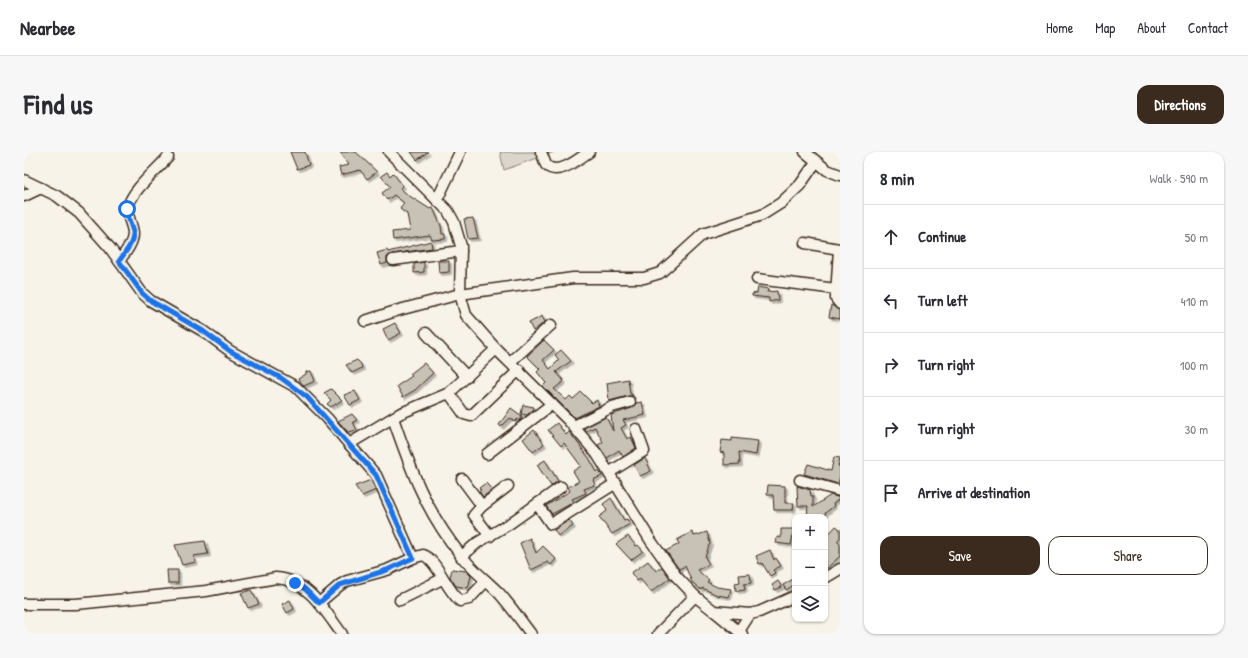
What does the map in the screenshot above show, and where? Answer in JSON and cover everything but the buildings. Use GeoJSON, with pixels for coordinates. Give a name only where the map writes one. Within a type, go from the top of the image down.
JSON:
{"type":"FeatureCollection","features":[{"type":"Feature","properties":{"kind":"street"},"geometry":{"type":"LineString","coordinates":[[389,152],[448,211],[454,222],[460,251],[460,294],[466,315],[496,349],[519,370],[574,426],[597,454],[610,472],[651,541],[676,576],[695,596],[740,633],[750,614]]}},
{"type":"Feature","properties":{"kind":"street"},"geometry":{"type":"LineString","coordinates":[[437,200],[460,152]]}},
{"type":"Feature","properties":{"kind":"street"},"geometry":{"type":"LineString","coordinates":[[541,152],[546,165],[554,169],[562,168],[589,152]]}},
{"type":"Feature","properties":{"kind":"street"},"geometry":{"type":"LineString","coordinates":[[805,152],[828,170],[840,175]]}},
{"type":"Feature","properties":{"kind":"street"},"geometry":{"type":"LineString","coordinates":[[119,261],[127,249],[133,234],[127,215],[127,209],[132,196],[168,157]]}},
{"type":"Feature","properties":{"kind":"street"},"geometry":{"type":"LineString","coordinates":[[365,321],[399,310],[460,294],[573,278],[644,278],[660,273],[703,234],[762,215],[781,203],[800,185],[816,162]]}},
{"type":"Feature","properties":{"kind":"street"},"geometry":{"type":"LineString","coordinates":[[24,180],[57,196],[79,213],[119,261],[142,293],[151,301],[203,331],[230,351],[296,387],[327,418],[376,475],[413,558]]}},
{"type":"Feature","properties":{"kind":"street"},"geometry":{"type":"LineString","coordinates":[[24,196],[41,188]]}},
{"type":"Feature","properties":{"kind":"street"},"geometry":{"type":"LineString","coordinates":[[805,244],[839,249],[836,299],[840,304]]}},
{"type":"Feature","properties":{"kind":"street"},"geometry":{"type":"LineString","coordinates":[[392,260],[460,251]]}},
{"type":"Feature","properties":{"kind":"street"},"geometry":{"type":"LineString","coordinates":[[757,279],[836,289]]}},
{"type":"Feature","properties":{"kind":"street"},"geometry":{"type":"LineString","coordinates":[[510,362],[551,325]]}},
{"type":"Feature","properties":{"kind":"street"},"geometry":{"type":"LineString","coordinates":[[426,334],[467,377]]}},
{"type":"Feature","properties":{"kind":"street"},"geometry":{"type":"LineString","coordinates":[[349,444],[424,402],[449,393],[496,349]]}},
{"type":"Feature","properties":{"kind":"street"},"geometry":{"type":"LineString","coordinates":[[449,393],[464,414],[471,416],[519,370]]}},
{"type":"Feature","properties":{"kind":"street"},"geometry":{"type":"LineString","coordinates":[[574,426],[612,407],[630,402]]}},
{"type":"Feature","properties":{"kind":"street"},"geometry":{"type":"LineString","coordinates":[[487,454],[552,404]]}},
{"type":"Feature","properties":{"kind":"street"},"geometry":{"type":"LineString","coordinates":[[393,418],[421,494],[428,508],[461,557],[516,612],[531,634]]}},
{"type":"Feature","properties":{"kind":"street"},"geometry":{"type":"LineString","coordinates":[[610,472],[644,451],[636,429]]}},
{"type":"Feature","properties":{"kind":"street"},"geometry":{"type":"LineString","coordinates":[[462,479],[482,506]]}},
{"type":"Feature","properties":{"kind":"street"},"geometry":{"type":"LineString","coordinates":[[800,480],[840,491]]}},
{"type":"Feature","properties":{"kind":"street"},"geometry":{"type":"LineString","coordinates":[[537,504],[551,524],[616,483]]}},
{"type":"Feature","properties":{"kind":"street"},"geometry":{"type":"LineString","coordinates":[[490,536],[474,515],[482,506],[508,486]]}},
{"type":"Feature","properties":{"kind":"street"},"geometry":{"type":"LineString","coordinates":[[461,557],[477,543],[490,536],[561,487]]}},
{"type":"Feature","properties":{"kind":"street"},"geometry":{"type":"LineString","coordinates":[[319,603],[340,585],[387,570],[423,555],[428,557],[454,596],[460,601],[469,599],[486,581]]}},
{"type":"Feature","properties":{"kind":"street"},"geometry":{"type":"LineString","coordinates":[[828,576],[840,569]]}},
{"type":"Feature","properties":{"kind":"street"},"geometry":{"type":"LineString","coordinates":[[24,604],[76,604],[206,591],[276,578],[286,579],[305,589],[319,603],[342,634]]}},
{"type":"Feature","properties":{"kind":"street"},"geometry":{"type":"LineString","coordinates":[[400,600],[442,579]]}},
{"type":"Feature","properties":{"kind":"street"},"geometry":{"type":"LineString","coordinates":[[658,634],[695,596]]}},
{"type":"Feature","properties":{"kind":"street"},"geometry":{"type":"LineString","coordinates":[[714,611],[750,614],[771,608],[792,598]]}},
{"type":"Feature","properties":{"kind":"shaded area"},"geometry":{"type":"Polygon","coordinates":[[[500,152],[554,152],[504,170],[500,152]]]}},
{"type":"Feature","properties":{"kind":"route"},"geometry":{"type":"LineString","coordinates":[[127,209],[127,215],[133,234],[127,249],[119,261],[142,293],[151,301],[203,331],[230,351],[296,387],[307,397],[376,475],[398,528],[413,558],[387,570],[347,581],[319,603],[305,589],[295,583]]}}]}
